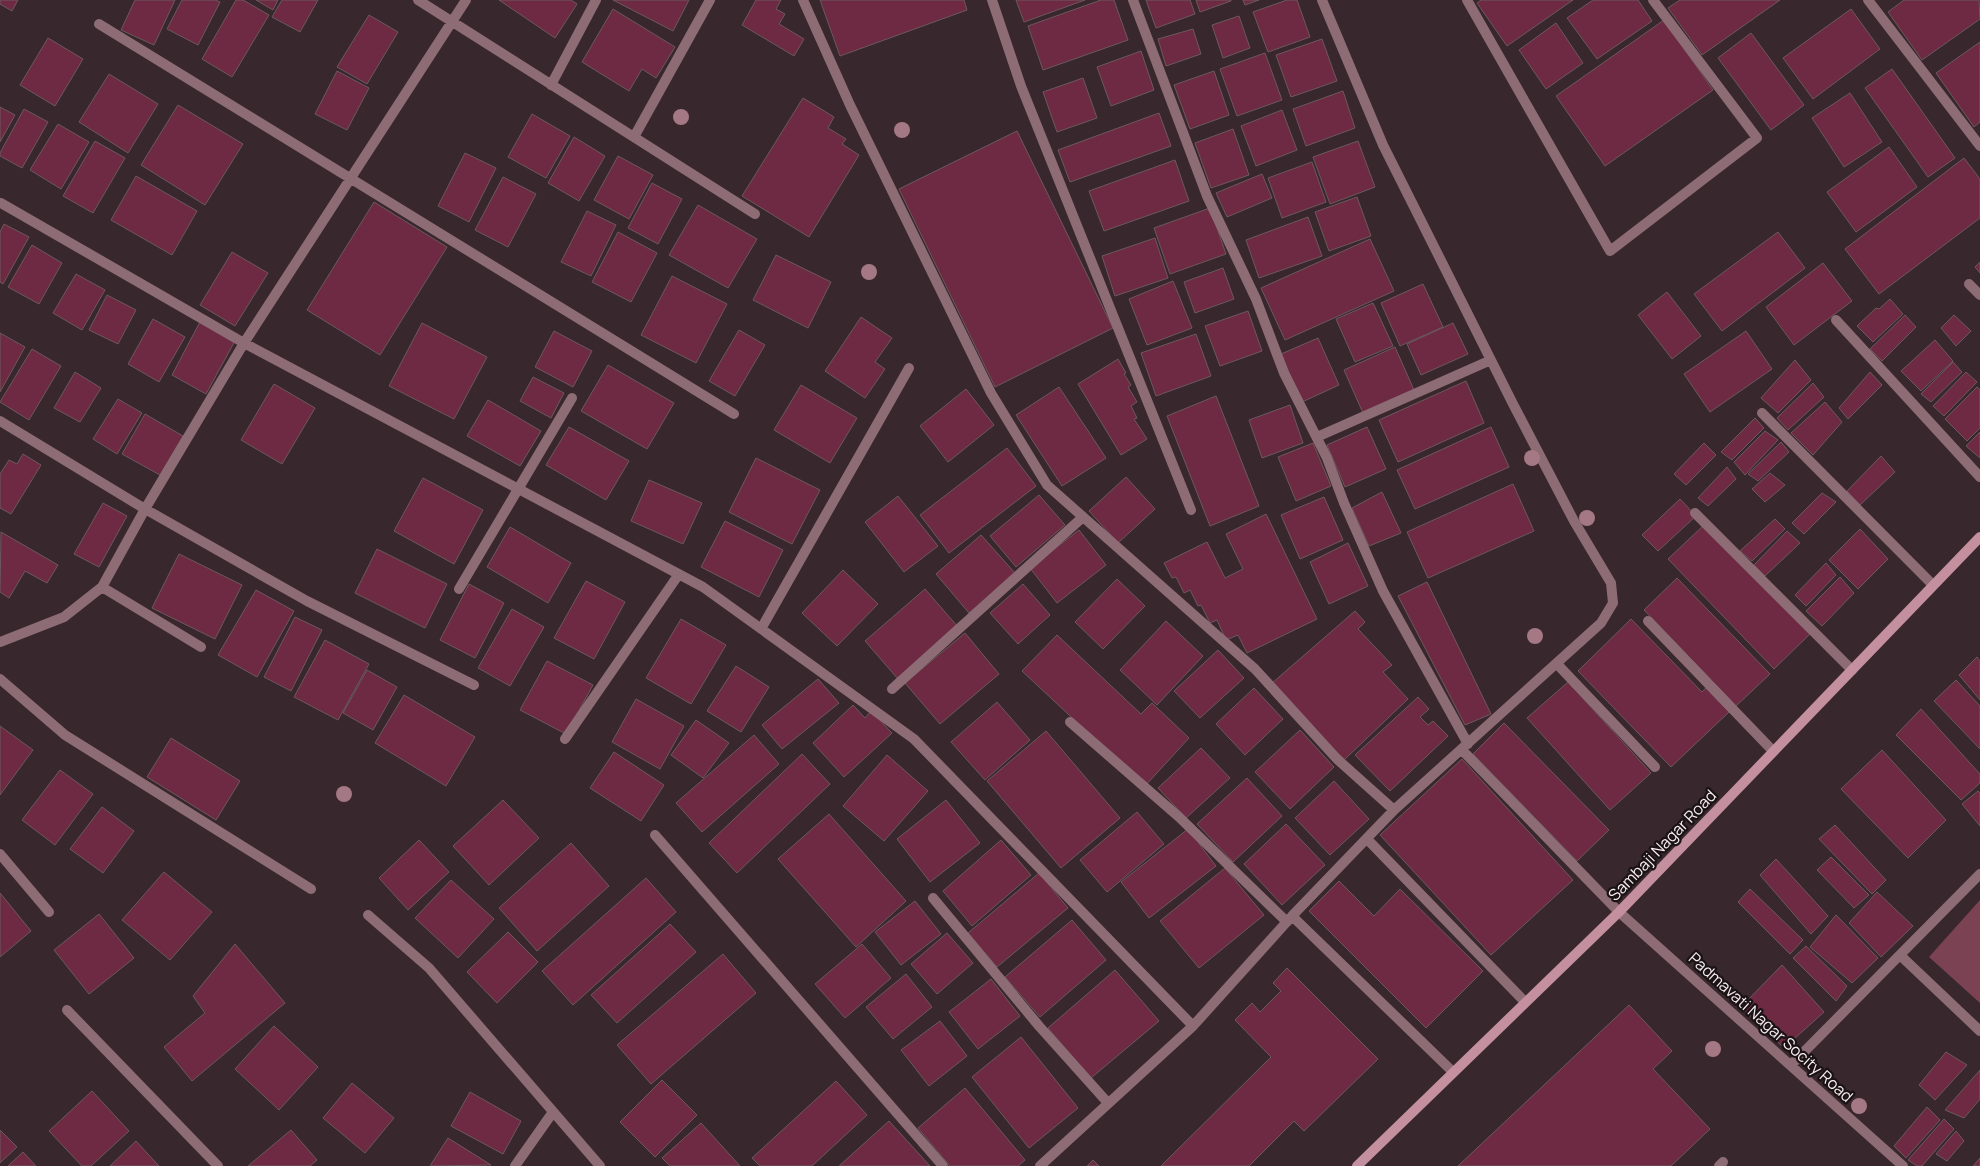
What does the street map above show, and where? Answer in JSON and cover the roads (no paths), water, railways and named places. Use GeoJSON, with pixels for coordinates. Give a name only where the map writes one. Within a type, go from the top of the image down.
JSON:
{"type":"FeatureCollection","features":[{"type":"Feature","properties":{"kind":"street"},"geometry":{"type":"LineString","coordinates":[[418,0],[755,214]]}},
{"type":"Feature","properties":{"kind":"street"},"geometry":{"type":"LineString","coordinates":[[0,642],[64,616],[102,587],[144,509],[244,343],[466,0]]}},
{"type":"Feature","properties":{"kind":"street"},"geometry":{"type":"LineString","coordinates":[[552,85],[596,0]]}},
{"type":"Feature","properties":{"kind":"street"},"geometry":{"type":"LineString","coordinates":[[634,137],[710,0]]}},
{"type":"Feature","properties":{"kind":"street"},"geometry":{"type":"LineString","coordinates":[[803,0],[850,105],[991,393],[1046,485],[1255,669],[1337,759],[1394,810]]}},
{"type":"Feature","properties":{"kind":"street"},"geometry":{"type":"LineString","coordinates":[[992,0],[1021,86],[1191,510]]}},
{"type":"Feature","properties":{"kind":"street","name":"Padmavati Nagar Socity Road"},"geometry":{"type":"LineString","coordinates":[[1132,0],[1207,196],[1256,299],[1284,373],[1317,438],[1383,591],[1465,747],[1619,912],[1903,1166]]}},
{"type":"Feature","properties":{"kind":"street"},"geometry":{"type":"LineString","coordinates":[[1040,1166],[1193,1026],[1290,919],[1394,810],[1602,624],[1612,603],[1611,584],[1574,521],[1383,145],[1322,0]]}},
{"type":"Feature","properties":{"kind":"street"},"geometry":{"type":"LineString","coordinates":[[1467,0],[1610,251],[1757,138],[1653,0]]}},
{"type":"Feature","properties":{"kind":"street"},"geometry":{"type":"LineString","coordinates":[[1868,0],[1980,146]]}},
{"type":"Feature","properties":{"kind":"street"},"geometry":{"type":"LineString","coordinates":[[100,24],[734,414]]}},
{"type":"Feature","properties":{"kind":"street"},"geometry":{"type":"LineString","coordinates":[[1,203],[244,343],[703,587],[914,739],[1193,1026]]}},
{"type":"Feature","properties":{"kind":"street"},"geometry":{"type":"LineString","coordinates":[[1969,284],[1980,296]]}},
{"type":"Feature","properties":{"kind":"street"},"geometry":{"type":"LineString","coordinates":[[1836,320],[1980,477]]}},
{"type":"Feature","properties":{"kind":"street"},"geometry":{"type":"LineString","coordinates":[[1317,438],[1491,360]]}},
{"type":"Feature","properties":{"kind":"street"},"geometry":{"type":"LineString","coordinates":[[760,629],[909,368]]}},
{"type":"Feature","properties":{"kind":"street"},"geometry":{"type":"LineString","coordinates":[[459,588],[572,398]]}},
{"type":"Feature","properties":{"kind":"street"},"geometry":{"type":"LineString","coordinates":[[1762,413],[1934,585]]}},
{"type":"Feature","properties":{"kind":"street"},"geometry":{"type":"LineString","coordinates":[[0,421],[144,509],[307,601],[474,685]]}},
{"type":"Feature","properties":{"kind":"street"},"geometry":{"type":"LineString","coordinates":[[1695,513],[1852,670]]}},
{"type":"Feature","properties":{"kind":"street"},"geometry":{"type":"LineString","coordinates":[[892,689],[1082,517]]}},
{"type":"Feature","properties":{"kind":"street","name":"Sambaji Nagar Road"},"geometry":{"type":"LineString","coordinates":[[1357,1166],[1619,912],[1980,537]]}},
{"type":"Feature","properties":{"kind":"street"},"geometry":{"type":"LineString","coordinates":[[566,739],[679,574]]}},
{"type":"Feature","properties":{"kind":"street"},"geometry":{"type":"LineString","coordinates":[[102,587],[201,647]]}},
{"type":"Feature","properties":{"kind":"street"},"geometry":{"type":"LineString","coordinates":[[1648,621],[1773,751]]}},
{"type":"Feature","properties":{"kind":"street"},"geometry":{"type":"LineString","coordinates":[[1557,664],[1655,767]]}},
{"type":"Feature","properties":{"kind":"street"},"geometry":{"type":"LineString","coordinates":[[0,679],[65,735],[311,889]]}},
{"type":"Feature","properties":{"kind":"street"},"geometry":{"type":"LineString","coordinates":[[1070,722],[1179,817],[1453,1072]]}},
{"type":"Feature","properties":{"kind":"street"},"geometry":{"type":"LineString","coordinates":[[655,835],[943,1166]]}},
{"type":"Feature","properties":{"kind":"street"},"geometry":{"type":"LineString","coordinates":[[1367,839],[1526,1002]]}},
{"type":"Feature","properties":{"kind":"street"},"geometry":{"type":"LineString","coordinates":[[0,854],[49,912]]}},
{"type":"Feature","properties":{"kind":"street"},"geometry":{"type":"LineString","coordinates":[[1790,1065],[1980,874]]}},
{"type":"Feature","properties":{"kind":"street"},"geometry":{"type":"LineString","coordinates":[[933,898],[1039,1026],[1108,1103]]}},
{"type":"Feature","properties":{"kind":"street"},"geometry":{"type":"LineString","coordinates":[[368,915],[430,968],[600,1166]]}},
{"type":"Feature","properties":{"kind":"street"},"geometry":{"type":"LineString","coordinates":[[1900,955],[1980,1031]]}},
{"type":"Feature","properties":{"kind":"street"},"geometry":{"type":"LineString","coordinates":[[67,1010],[218,1166]]}},
{"type":"Feature","properties":{"kind":"street"},"geometry":{"type":"LineString","coordinates":[[515,1166],[553,1112]]}}]}
